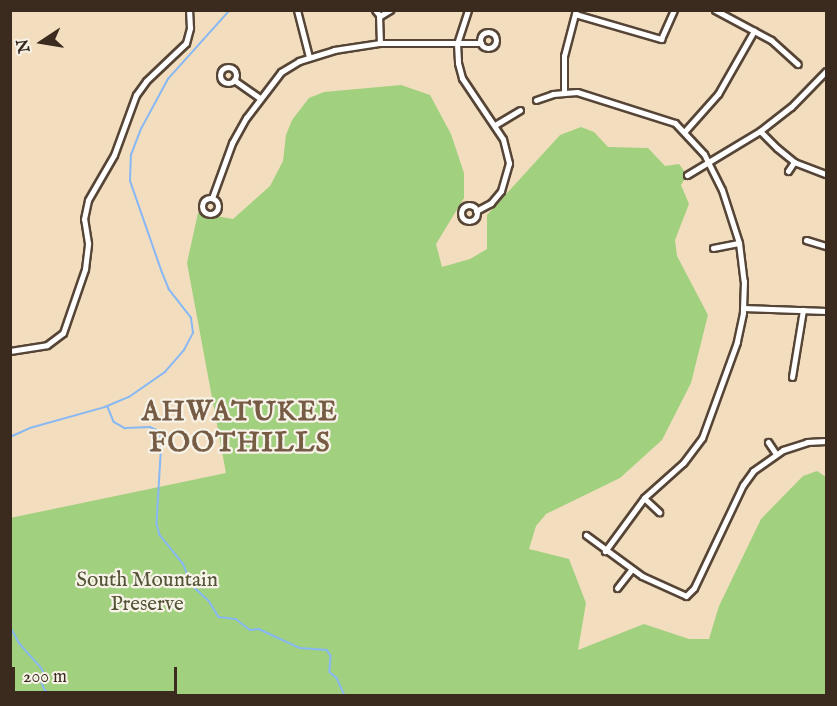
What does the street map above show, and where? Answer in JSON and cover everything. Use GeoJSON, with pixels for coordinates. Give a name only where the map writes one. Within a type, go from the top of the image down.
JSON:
{"type":"FeatureCollection","features":[{"type":"Feature","properties":{"kind":"street"},"geometry":{"type":"LineString","coordinates":[[10,351],[46,345],[63,333],[85,269],[88,243],[84,219],[88,200],[114,155],[136,96],[146,81],[186,43],[190,28],[189,10]]}},
{"type":"Feature","properties":{"kind":"street"},"geometry":{"type":"LineString","coordinates":[[297,10],[309,57]]}},
{"type":"Feature","properties":{"kind":"street"},"geometry":{"type":"LineString","coordinates":[[380,43],[377,13],[384,16],[390,10]]}},
{"type":"Feature","properties":{"kind":"street"},"geometry":{"type":"LineString","coordinates":[[468,10],[457,43],[462,78],[495,125],[508,151],[507,177],[501,191],[491,203],[476,211]]}},
{"type":"Feature","properties":{"kind":"street"},"geometry":{"type":"LineString","coordinates":[[564,92],[564,56],[576,12],[661,39],[674,10]]}},
{"type":"Feature","properties":{"kind":"street"},"geometry":{"type":"LineString","coordinates":[[715,10],[771,40],[798,64]]}},
{"type":"Feature","properties":{"kind":"street"},"geometry":{"type":"LineString","coordinates":[[685,131],[718,94],[754,31]]}},
{"type":"Feature","properties":{"kind":"street"},"geometry":{"type":"LineString","coordinates":[[212,198],[232,142],[260,98],[281,72],[309,57],[380,43],[481,43]]}},
{"type":"Feature","properties":{"kind":"street"},"geometry":{"type":"LineString","coordinates":[[687,174],[709,164],[760,131],[791,106],[826,71]]}},
{"type":"Feature","properties":{"kind":"street"},"geometry":{"type":"LineString","coordinates":[[234,80],[260,98]]}},
{"type":"Feature","properties":{"kind":"street"},"geometry":{"type":"LineString","coordinates":[[536,100],[564,92],[586,94],[658,115],[685,131],[709,164],[722,190],[739,243],[744,281],[743,308],[737,342],[702,438],[683,463],[644,498],[605,552]]}},
{"type":"Feature","properties":{"kind":"street"},"geometry":{"type":"LineString","coordinates":[[495,125],[520,110]]}},
{"type":"Feature","properties":{"kind":"street"},"geometry":{"type":"LineString","coordinates":[[760,131],[794,162],[826,174]]}},
{"type":"Feature","properties":{"kind":"street"},"geometry":{"type":"LineString","coordinates":[[788,171],[794,162]]}},
{"type":"Feature","properties":{"kind":"street"},"geometry":{"type":"LineString","coordinates":[[806,240],[826,246]]}},
{"type":"Feature","properties":{"kind":"street"},"geometry":{"type":"LineString","coordinates":[[713,248],[739,243]]}},
{"type":"Feature","properties":{"kind":"street"},"geometry":{"type":"LineString","coordinates":[[743,308],[826,311]]}},
{"type":"Feature","properties":{"kind":"street"},"geometry":{"type":"LineString","coordinates":[[792,377],[803,310]]}},
{"type":"Feature","properties":{"kind":"street"},"geometry":{"type":"LineString","coordinates":[[586,535],[631,570],[686,596],[694,588],[743,484],[753,471],[776,454],[796,445],[826,441]]}},
{"type":"Feature","properties":{"kind":"street"},"geometry":{"type":"LineString","coordinates":[[768,442],[776,454]]}},
{"type":"Feature","properties":{"kind":"street"},"geometry":{"type":"LineString","coordinates":[[644,498],[659,512]]}},
{"type":"Feature","properties":{"kind":"street"},"geometry":{"type":"LineString","coordinates":[[617,588],[631,570]]}},
{"type":"Feature","properties":{"kind":"green space","name":"South Mountain Preserve"},"geometry":{"type":"Polygon","coordinates":[[[401,85],[430,95],[451,134],[464,173],[464,198],[436,244],[442,267],[470,259],[487,249],[487,215],[560,135],[581,127],[594,132],[608,147],[648,148],[665,166],[679,164],[687,175],[681,185],[689,204],[675,240],[677,256],[708,315],[691,383],[662,440],[620,478],[546,514],[536,526],[529,549],[569,559],[586,603],[578,650],[644,624],[689,639],[709,639],[719,606],[761,519],[803,476],[817,471],[826,477],[826,695],[11,695],[10,518],[226,473],[187,263],[198,213],[233,219],[270,186],[283,161],[286,135],[292,120],[309,98],[324,92],[401,85]]]}},
{"type":"Feature","properties":{"kind":"waterway"},"geometry":{"type":"LineString","coordinates":[[10,437],[30,428],[105,407],[129,397],[165,372],[184,350],[193,333],[191,318],[169,290],[162,273],[130,181],[131,155],[141,129],[168,79],[230,10]]}},
{"type":"Feature","properties":{"kind":"waterway"},"geometry":{"type":"LineString","coordinates":[[108,407],[114,422],[125,428],[150,427],[157,430],[162,439],[157,524],[160,535],[183,563],[193,586],[209,601],[219,617],[236,619],[250,630],[259,629],[300,648],[327,650],[331,656],[330,672],[337,678],[345,696]]}},
{"type":"Feature","properties":{"kind":"waterway"},"geometry":{"type":"LineString","coordinates":[[10,626],[20,644],[41,667],[44,673],[41,680],[45,690],[53,696]]}},
{"type":"Feature","properties":{"kind":"district","name":"AHWATUKEE FOOTHILLS"},"geometry":{"type":"Point","coordinates":[240,428]}}]}
